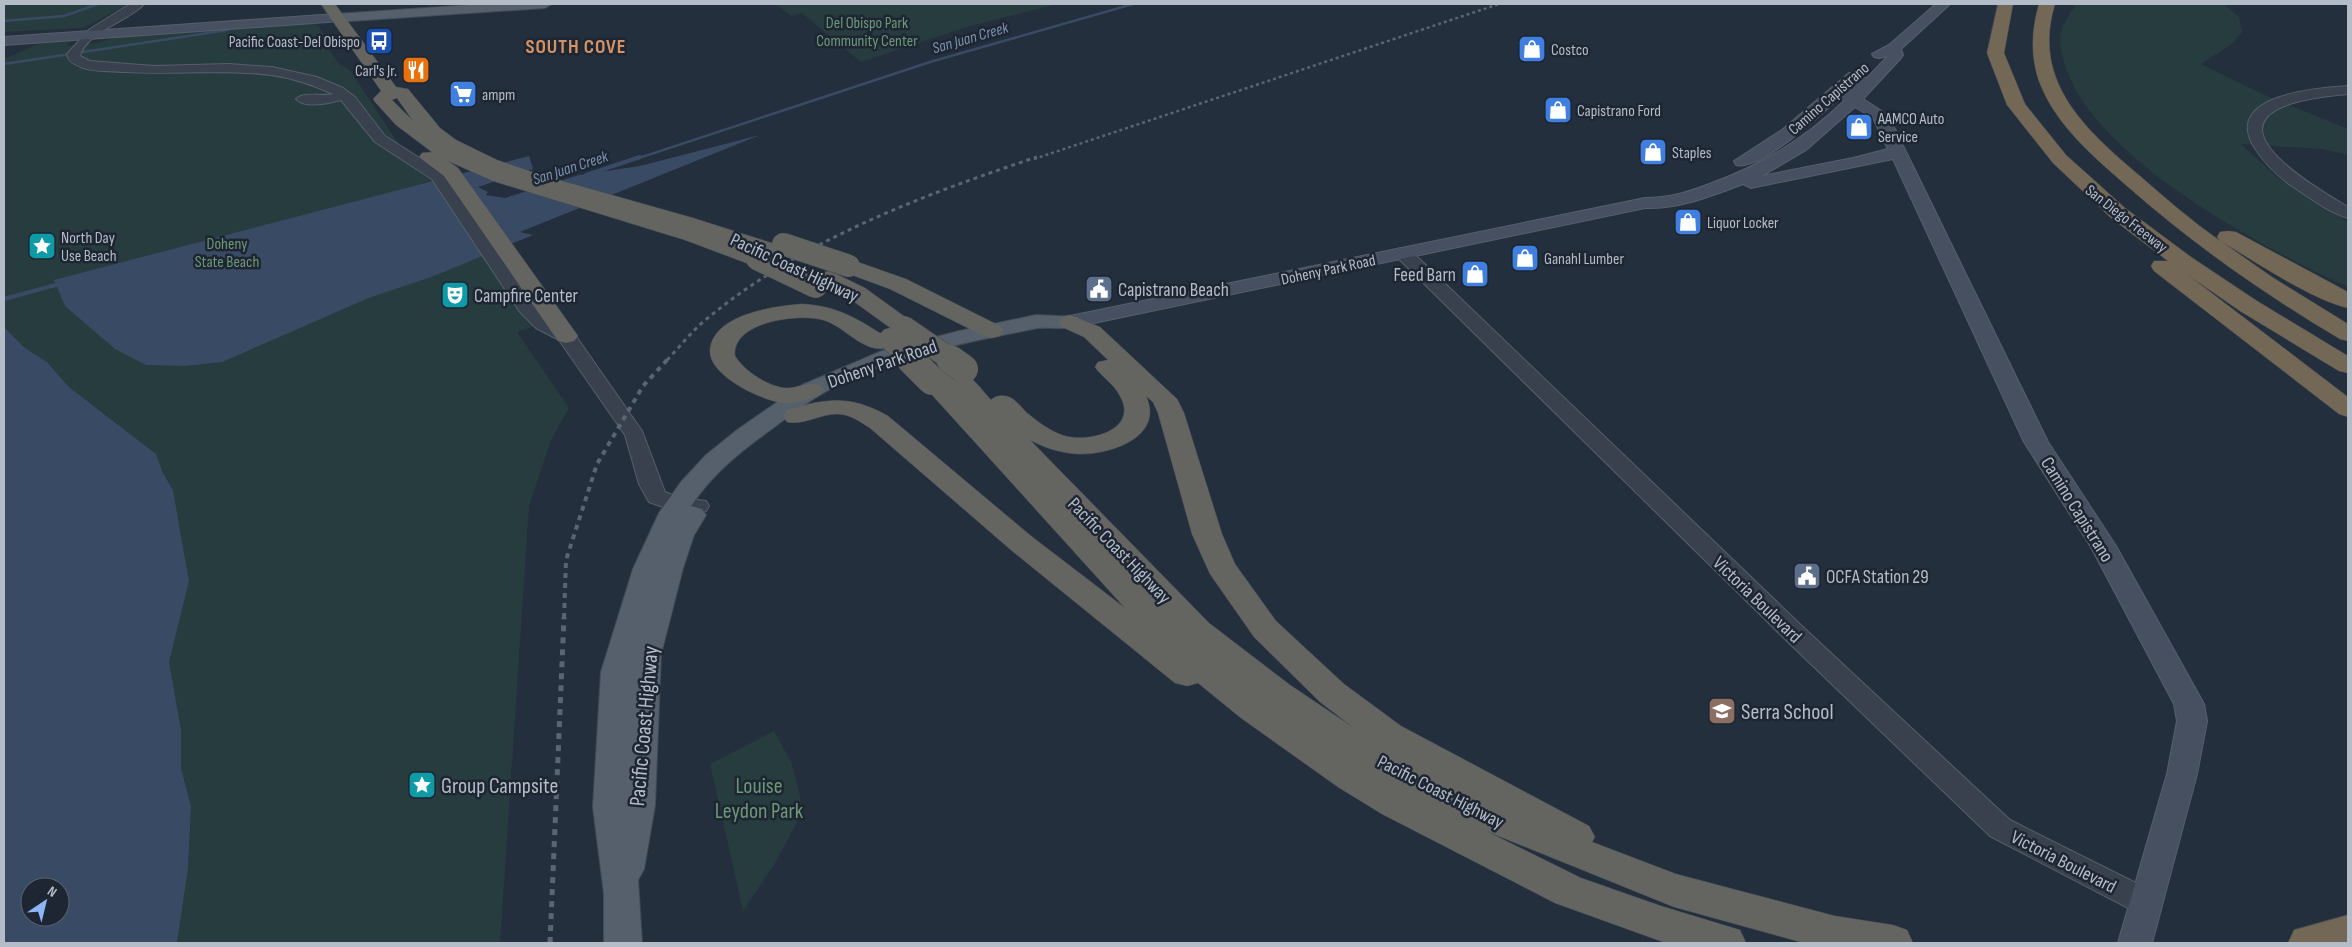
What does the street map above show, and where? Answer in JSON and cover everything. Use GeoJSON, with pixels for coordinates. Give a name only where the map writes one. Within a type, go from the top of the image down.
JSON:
{"type":"FeatureCollection","features":[{"type":"Feature","properties":{"kind":"highway","name":"San Diego Freeway"},"geometry":{"type":"LineString","coordinates":[[2005,4],[1999,14],[1994,49],[2002,81],[2046,146],[2075,176],[2111,207],[2181,260],[2261,313],[2348,366]]}},
{"type":"Feature","properties":{"kind":"highway","name":"San Diego Freeway"},"geometry":{"type":"LineString","coordinates":[[2047,4],[2040,25],[2041,56],[2053,93],[2087,140],[2163,208],[2268,285],[2348,334]]}},
{"type":"Feature","properties":{"kind":"highway","name":"Pacific Coast Highway"},"geometry":{"type":"LineString","coordinates":[[332,12],[391,92],[402,94],[426,125],[480,164],[510,181],[648,213]]}},
{"type":"Feature","properties":{"kind":"highway","name":"Pacific Coast Highway"},"geometry":{"type":"LineString","coordinates":[[391,92],[382,99],[398,119],[429,144],[480,164],[648,213],[709,240],[770,251],[823,283],[843,302],[944,375],[1198,632],[1278,694],[1357,748],[1455,801],[1528,833],[1674,890],[1835,934],[1893,943]]}},
{"type":"Feature","properties":{"kind":"highway"},"geometry":{"type":"LineString","coordinates":[[2053,93],[2112,153],[2186,211],[2252,251],[2348,301]]}},
{"type":"Feature","properties":{"kind":"highway"},"geometry":{"type":"LineString","coordinates":[[398,119],[400,132],[445,174],[502,258],[566,336]]}},
{"type":"Feature","properties":{"kind":"highway"},"geometry":{"type":"LineString","coordinates":[[2111,207],[2121,230],[2138,246],[2184,285],[2348,409]]}},
{"type":"Feature","properties":{"kind":"highway"},"geometry":{"type":"LineString","coordinates":[[648,213],[770,251],[849,266],[912,291],[992,331]]}},
{"type":"Feature","properties":{"kind":"highway"},"geometry":{"type":"LineString","coordinates":[[1070,322],[1091,351],[1130,389],[1137,403],[1138,414],[1135,423],[1128,432],[1115,439],[1086,446],[1067,445],[1042,436],[944,375],[891,336],[829,314],[806,310],[784,311],[762,316],[738,329],[724,343],[721,350],[722,359],[727,366],[744,378],[782,396],[803,403],[854,408],[879,422],[1021,543],[1270,739],[1347,789],[1458,844],[1569,891]]}},
{"type":"Feature","properties":{"kind":"highway"},"geometry":{"type":"LineString","coordinates":[[1070,322],[1092,332],[1164,399],[1172,413],[1208,534],[1221,567],[1260,622],[1287,652],[1332,693],[1389,736],[1674,890]]}},
{"type":"Feature","properties":{"kind":"highway","name":"Pacific Coast Highway"},"geometry":{"type":"LineString","coordinates":[[944,375],[1150,616],[1214,678],[1253,709],[1344,772],[1396,803],[1569,891],[1661,924],[1726,943]]}},
{"type":"Feature","properties":{"kind":"highway"},"geometry":{"type":"LineString","coordinates":[[2308,943],[2348,933]]}},
{"type":"Feature","properties":{"kind":"main road"},"geometry":{"type":"LineString","coordinates":[[4,42],[95,32],[332,12],[476,4]]}},
{"type":"Feature","properties":{"kind":"main road"},"geometry":{"type":"LineString","coordinates":[[75,51],[109,38],[141,32],[332,12],[545,4]]}},
{"type":"Feature","properties":{"kind":"main road","name":"Camino Capistrano"},"geometry":{"type":"LineString","coordinates":[[1718,183],[1802,124],[1880,52],[1894,48],[1943,4]]}},
{"type":"Feature","properties":{"kind":"main road"},"geometry":{"type":"LineString","coordinates":[[4,36],[141,32]]}},
{"type":"Feature","properties":{"kind":"main road","name":"Camino Capistrano"},"geometry":{"type":"LineString","coordinates":[[1718,183],[1784,158],[1803,145],[1853,100],[1896,55],[1894,48]]}},
{"type":"Feature","properties":{"kind":"main road"},"geometry":{"type":"LineString","coordinates":[[1853,100],[1847,96],[1859,80],[1855,76]]}},
{"type":"Feature","properties":{"kind":"main road","name":"Camino Capistrano"},"geometry":{"type":"LineString","coordinates":[[1853,100],[1880,115],[2036,442],[2102,546],[2189,704],[2192,721],[2182,774],[2135,943]]}},
{"type":"Feature","properties":{"kind":"main road"},"geometry":{"type":"LineString","coordinates":[[1718,183],[1855,163],[1886,154],[1899,154]]}},
{"type":"Feature","properties":{"kind":"main road","name":"Doheny Park Road"},"geometry":{"type":"LineString","coordinates":[[803,403],[835,394],[892,370],[947,353],[1042,332],[1070,322],[1645,203],[1664,204],[1718,183]]}},
{"type":"Feature","properties":{"kind":"main road","name":"Doheny Park Road"},"geometry":{"type":"LineString","coordinates":[[688,505],[690,488],[721,456],[746,435],[890,356],[1036,322],[1070,322]]}},
{"type":"Feature","properties":{"kind":"main road","name":"Pacific Coast Highway"},"geometry":{"type":"LineString","coordinates":[[623,943],[622,894],[638,805],[646,654],[688,505]]}},
{"type":"Feature","properties":{"kind":"street"},"geometry":{"type":"LineString","coordinates":[[138,4],[115,16],[95,32],[75,51],[73,57],[78,62],[108,68],[203,70],[229,68]]}},
{"type":"Feature","properties":{"kind":"street"},"geometry":{"type":"LineString","coordinates":[[108,68],[173,66],[229,68],[272,71],[301,77],[328,86],[347,97],[380,139],[445,174]]}},
{"type":"Feature","properties":{"kind":"street"},"geometry":{"type":"LineString","coordinates":[[2348,90],[2297,95],[2272,104],[2263,110],[2256,121],[2254,132],[2258,144],[2268,158],[2286,174],[2348,213]]}},
{"type":"Feature","properties":{"kind":"street"},"geometry":{"type":"LineString","coordinates":[[303,99],[327,100],[347,97]]}},
{"type":"Feature","properties":{"kind":"street"},"geometry":{"type":"LineString","coordinates":[[316,108],[347,97]]}},
{"type":"Feature","properties":{"kind":"street","name":"Victoria Boulevard"},"geometry":{"type":"LineString","coordinates":[[1403,254],[1629,471],[1796,635],[2000,828],[2145,902]]}},
{"type":"Feature","properties":{"kind":"street"},"geometry":{"type":"LineString","coordinates":[[502,258],[518,297],[542,324],[566,336],[635,435],[652,491],[664,501],[688,505]]}},
{"type":"Feature","properties":{"kind":"green space"},"geometry":{"type":"Polygon","coordinates":[[[4,4],[128,4],[84,28],[4,32],[4,4]]]}},
{"type":"Feature","properties":{"kind":"green space","name":"Del Obispo Park Community Center"},"geometry":{"type":"Polygon","coordinates":[[[776,4],[1057,4],[967,27],[861,62],[802,13],[791,16],[776,4]]]}},
{"type":"Feature","properties":{"kind":"green space"},"geometry":{"type":"Polygon","coordinates":[[[2076,4],[2224,4],[2239,17],[2242,32],[2232,44],[2201,64],[2260,93],[2348,129],[2348,155],[2322,149],[2241,144],[2277,177],[2348,222],[2348,287],[2267,246],[2220,219],[2173,188],[2130,153],[2094,116],[2070,78],[2060,38],[2063,25],[2076,4]]]}},
{"type":"Feature","properties":{"kind":"green space","name":"Doheny State Beach"},"geometry":{"type":"Polygon","coordinates":[[[310,23],[318,25],[327,39],[323,41],[339,64],[350,70],[402,149],[443,173],[546,322],[517,332],[569,408],[551,440],[529,506],[500,943],[177,943],[188,869],[191,806],[181,768],[181,730],[168,662],[189,581],[173,490],[163,473],[156,454],[69,387],[47,362],[24,347],[4,327],[4,58],[52,40],[71,41],[66,46],[96,43],[121,36],[310,23]]]}},
{"type":"Feature","properties":{"kind":"green space","name":"Louise Leydon Park"},"geometry":{"type":"Polygon","coordinates":[[[774,731],[792,764],[800,796],[801,815],[775,863],[743,911],[710,764],[774,731]]]}},
{"type":"Feature","properties":{"kind":"water"},"geometry":{"type":"Polygon","coordinates":[[[760,135],[520,232],[533,235],[434,276],[371,297],[222,362],[184,366],[146,365],[115,349],[65,306],[54,280],[529,156],[533,169],[478,187],[488,192],[486,195],[505,198],[579,175],[640,166],[760,135]]]}},
{"type":"Feature","properties":{"kind":"water"},"geometry":{"type":"Polygon","coordinates":[[[4,327],[24,347],[47,362],[69,387],[156,454],[163,473],[173,490],[189,581],[169,662],[181,730],[181,768],[191,806],[188,869],[177,943],[4,943],[4,327]]]}},
{"type":"Feature","properties":{"kind":"waterway"},"geometry":{"type":"LineString","coordinates":[[4,21],[64,16],[98,4]]}},
{"type":"Feature","properties":{"kind":"waterway","name":"San Juan Creek"},"geometry":{"type":"LineString","coordinates":[[636,159],[930,62],[1133,4]]}},
{"type":"Feature","properties":{"kind":"waterway"},"geometry":{"type":"LineString","coordinates":[[4,64],[228,30]]}},
{"type":"Feature","properties":{"kind":"waterway","name":"San Juan Creek"},"geometry":{"type":"LineString","coordinates":[[586,175],[640,157]]}},
{"type":"Feature","properties":{"kind":"waterway","name":"San Juan Creek"},"geometry":{"type":"LineString","coordinates":[[4,299],[63,283]]}},
{"type":"Feature","properties":{"kind":"railway"},"geometry":{"type":"LineString","coordinates":[[1034,159],[1499,4]]}},
{"type":"Feature","properties":{"kind":"railway"},"geometry":{"type":"LineString","coordinates":[[667,360],[698,326],[740,293],[820,244],[905,205],[1037,157]]}},
{"type":"Feature","properties":{"kind":"railway"},"geometry":{"type":"LineString","coordinates":[[564,618],[566,560],[597,464],[643,386],[668,359]]}},
{"type":"Feature","properties":{"kind":"railway"},"geometry":{"type":"LineString","coordinates":[[550,943],[564,617]]}},
{"type":"Feature","properties":{"kind":"place","name":"Pacific Coast-Del Obispo"},"geometry":{"type":"Point","coordinates":[379,41]}},
{"type":"Feature","properties":{"kind":"place","name":"Costco"},"geometry":{"type":"Point","coordinates":[1532,49]}},
{"type":"Feature","properties":{"kind":"place","name":"Carl's Jr."},"geometry":{"type":"Point","coordinates":[416,70]}},
{"type":"Feature","properties":{"kind":"place","name":"ampm"},"geometry":{"type":"Point","coordinates":[463,94]}},
{"type":"Feature","properties":{"kind":"place","name":"Capistrano Ford"},"geometry":{"type":"Point","coordinates":[1558,110]}},
{"type":"Feature","properties":{"kind":"place","name":"AAMCO Auto Service"},"geometry":{"type":"Point","coordinates":[1859,127]}},
{"type":"Feature","properties":{"kind":"place","name":"Staples"},"geometry":{"type":"Point","coordinates":[1653,152]}},
{"type":"Feature","properties":{"kind":"place","name":"Liquor Locker"},"geometry":{"type":"Point","coordinates":[1688,222]}},
{"type":"Feature","properties":{"kind":"place","name":"North Day Use Beach"},"geometry":{"type":"Point","coordinates":[42,246]}},
{"type":"Feature","properties":{"kind":"place","name":"Ganahl Lumber"},"geometry":{"type":"Point","coordinates":[1525,258]}},
{"type":"Feature","properties":{"kind":"place","name":"Feed Barn"},"geometry":{"type":"Point","coordinates":[1475,274]}},
{"type":"Feature","properties":{"kind":"place","name":"Capistrano Beach"},"geometry":{"type":"Point","coordinates":[1099,289]}},
{"type":"Feature","properties":{"kind":"place","name":"Campfire Center"},"geometry":{"type":"Point","coordinates":[455,295]}},
{"type":"Feature","properties":{"kind":"place","name":"OCFA Station 29"},"geometry":{"type":"Point","coordinates":[1807,576]}},
{"type":"Feature","properties":{"kind":"place","name":"Serra School"},"geometry":{"type":"Point","coordinates":[1722,711]}},
{"type":"Feature","properties":{"kind":"place","name":"Group Campsite"},"geometry":{"type":"Point","coordinates":[422,785]}},
{"type":"Feature","properties":{"kind":"district","name":"SOUTH COVE"},"geometry":{"type":"Point","coordinates":[576,46]}}]}
